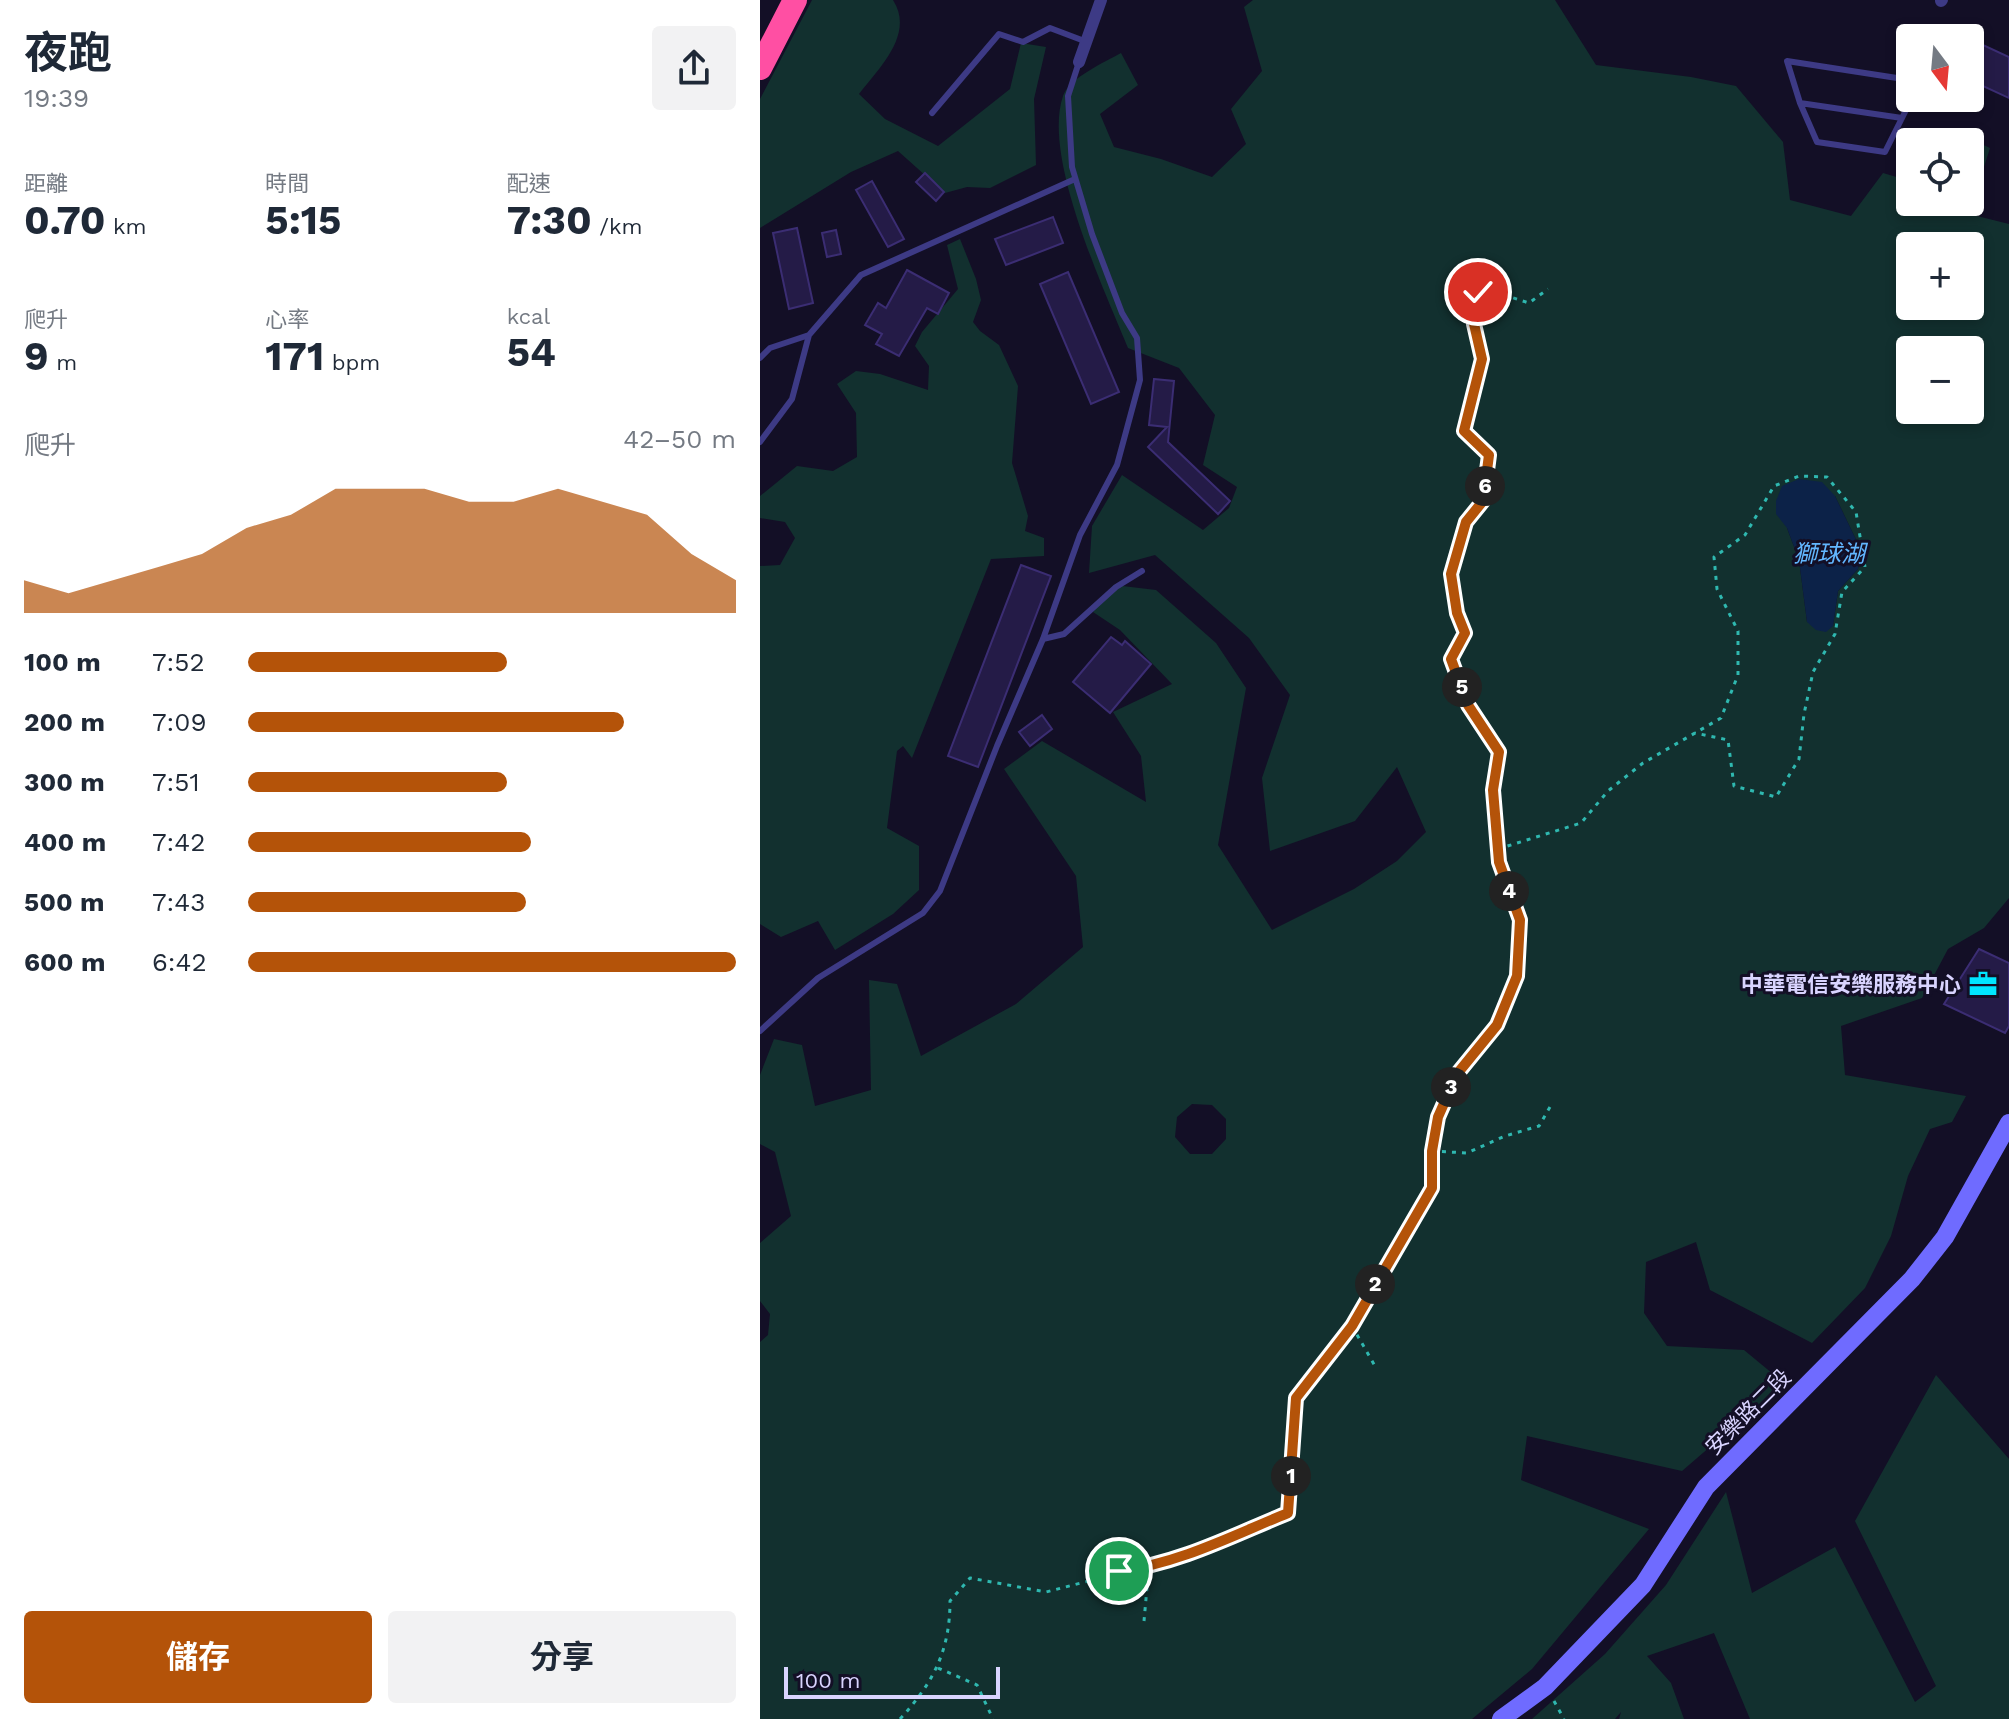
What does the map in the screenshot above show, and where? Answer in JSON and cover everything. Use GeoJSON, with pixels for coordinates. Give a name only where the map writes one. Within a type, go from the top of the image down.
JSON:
{"type":"FeatureCollection","features":[{"type":"Feature","properties":{"kind":"highway"},"geometry":{"type":"LineString","coordinates":[[760,68],[795,0]]}},
{"type":"Feature","properties":{"kind":"street"},"geometry":{"type":"LineString","coordinates":[[1079,62],[1101,0]]}},
{"type":"Feature","properties":{"kind":"street","name":"安樂路二段"},"geometry":{"type":"LineString","coordinates":[[1501,1719],[1545,1687],[1643,1585],[1706,1487],[1882,1313],[1928,1260],[1945,1237],[2009,1123]]}},
{"type":"Feature","properties":{"kind":"lane"},"geometry":{"type":"LineString","coordinates":[[932,113],[999,34],[1023,42],[1050,28],[1087,42]]}},
{"type":"Feature","properties":{"kind":"lane"},"geometry":{"type":"LineString","coordinates":[[1896,78],[1787,61],[1817,142],[1885,152],[1905,112]]}},
{"type":"Feature","properties":{"kind":"lane"},"geometry":{"type":"LineString","coordinates":[[760,1031],[818,978],[923,913],[940,891],[1043,639],[1080,535],[1117,465],[1140,380],[1137,338],[1117,300],[1092,234],[1072,167],[1068,96],[1079,62]]}},
{"type":"Feature","properties":{"kind":"lane"},"geometry":{"type":"LineString","coordinates":[[1800,103],[1902,118]]}},
{"type":"Feature","properties":{"kind":"lane"},"geometry":{"type":"LineString","coordinates":[[760,442],[792,399],[809,335],[861,275],[1075,179]]}},
{"type":"Feature","properties":{"kind":"lane"},"geometry":{"type":"LineString","coordinates":[[760,358],[770,348],[809,335]]}},
{"type":"Feature","properties":{"kind":"lane"},"geometry":{"type":"LineString","coordinates":[[1043,639],[1064,634],[1116,587],[1142,571]]}},
{"type":"Feature","properties":{"kind":"path"},"geometry":{"type":"LineString","coordinates":[[900,1719],[919,1698],[938,1668],[950,1619],[950,1601],[970,1578],[1046,1592],[1149,1565],[1288,1513],[1296,1398],[1352,1326],[1432,1188],[1432,1151],[1438,1117],[1457,1074],[1497,1025],[1517,976],[1520,920],[1499,862],[1493,790],[1499,752],[1468,705],[1451,659],[1465,633],[1457,613],[1451,574],[1466,522],[1483,501],[1489,455],[1464,431],[1482,359],[1474,324],[1478,292],[1501,294],[1529,303],[1548,289]]}},
{"type":"Feature","properties":{"kind":"path"},"geometry":{"type":"LineString","coordinates":[[1498,849],[1581,823],[1608,791],[1643,763],[1695,733],[1721,718],[1738,675],[1738,631],[1717,589],[1714,557],[1745,535],[1774,486],[1799,476],[1827,477],[1856,512],[1865,567],[1842,592],[1835,634],[1813,672],[1799,759],[1776,797],[1734,786],[1728,740],[1695,733]]}},
{"type":"Feature","properties":{"kind":"path"},"geometry":{"type":"LineString","coordinates":[[1432,1151],[1467,1153],[1505,1136],[1539,1126],[1550,1107]]}},
{"type":"Feature","properties":{"kind":"path"},"geometry":{"type":"LineString","coordinates":[[1352,1326],[1375,1366]]}},
{"type":"Feature","properties":{"kind":"path"},"geometry":{"type":"LineString","coordinates":[[1144,1621],[1149,1565]]}},
{"type":"Feature","properties":{"kind":"path"},"geometry":{"type":"LineString","coordinates":[[938,1668],[977,1685],[993,1719]]}},
{"type":"Feature","properties":{"kind":"path"},"geometry":{"type":"LineString","coordinates":[[1545,1687],[1564,1719]]}},
{"type":"Feature","properties":{"kind":"green space"},"geometry":{"type":"Polygon","coordinates":[[[812,0],[893,0],[899,13],[897,38],[884,62],[859,94],[885,119],[938,146],[1010,89],[1021,43],[1046,47],[1034,99],[1036,165],[990,188],[967,187],[945,193],[898,151],[851,172],[760,228],[760,99],[812,0]]]}},
{"type":"Feature","properties":{"kind":"green space"},"geometry":{"type":"Polygon","coordinates":[[[1253,0],[1555,0],[1596,65],[1736,86],[1783,142],[1790,200],[1851,216],[1883,173],[1896,177],[1896,216],[1977,216],[2009,224],[2009,898],[1984,928],[1948,949],[1922,998],[1841,1026],[1845,1075],[1966,1096],[1952,1122],[1930,1129],[1908,1176],[1891,1236],[1865,1288],[1812,1343],[1710,1290],[1696,1242],[1646,1262],[1644,1313],[1667,1346],[1744,1350],[1784,1383],[1682,1471],[1527,1436],[1521,1480],[1649,1529],[1532,1669],[1472,1719],[760,1719],[760,1342],[768,1335],[770,1314],[760,1301],[760,1243],[791,1216],[775,1152],[760,1144],[760,1075],[774,1039],[802,1045],[815,1106],[871,1090],[869,980],[897,984],[921,1056],[1016,1004],[1083,947],[1076,876],[1004,769],[1042,741],[1146,802],[1141,756],[1113,712],[1172,684],[1120,630],[1093,612],[1114,585],[1156,590],[1216,643],[1246,688],[1218,845],[1272,930],[1354,889],[1397,861],[1426,832],[1397,767],[1355,821],[1270,851],[1262,778],[1290,695],[1249,638],[1155,555],[1089,573],[1092,526],[1122,475],[1203,530],[1229,508],[1237,487],[1203,465],[1215,415],[1179,368],[1128,348],[1091,258],[1068,187],[1059,122],[1063,96],[1080,77],[1121,53],[1138,85],[1100,114],[1114,147],[1212,177],[1246,144],[1231,109],[1262,71],[1244,7],[1253,0]],[[1835,496],[1787,528],[1799,560],[1807,622],[1833,626],[1838,591],[1858,569],[1861,550],[1835,496]],[[1192,1104],[1177,1117],[1175,1137],[1190,1154],[1212,1154],[1226,1139],[1226,1119],[1212,1105],[1192,1104]]]}},
{"type":"Feature","properties":{"kind":"green space"},"geometry":{"type":"Polygon","coordinates":[[[1984,145],[1990,148],[1984,167],[1984,145]]]}},
{"type":"Feature","properties":{"kind":"green space"},"geometry":{"type":"Polygon","coordinates":[[[960,239],[981,300],[973,322],[999,345],[1018,386],[1012,463],[1028,516],[1025,531],[1044,538],[1044,556],[991,559],[912,758],[903,746],[897,751],[887,828],[919,846],[919,890],[893,914],[835,950],[818,921],[781,937],[760,924],[760,566],[780,565],[795,538],[785,522],[760,518],[760,496],[797,466],[833,471],[857,457],[856,413],[837,384],[856,371],[880,374],[928,390],[929,366],[915,346],[922,332],[958,289],[947,245],[960,239]]]}},
{"type":"Feature","properties":{"kind":"green space"},"geometry":{"type":"Polygon","coordinates":[[[1936,1375],[2009,1459],[2009,1719],[1750,1719],[1714,1633],[1647,1656],[1671,1683],[1684,1719],[1619,1719],[1621,1712],[1615,1719],[1532,1719],[1605,1654],[1666,1585],[1726,1492],[1752,1593],[1835,1547],[1915,1702],[1936,1686],[1855,1521],[1936,1375]]]}},
{"type":"Feature","properties":{"kind":"water","name":"獅球湖"},"geometry":{"type":"Polygon","coordinates":[[[1799,479],[1822,482],[1835,496],[1861,550],[1858,569],[1838,591],[1833,626],[1826,632],[1816,630],[1807,622],[1799,560],[1787,528],[1776,514],[1776,501],[1782,486],[1799,479]]]}},
{"type":"Feature","properties":{"kind":"building"},"geometry":{"type":"Polygon","coordinates":[[[1984,45],[2009,57],[2009,98],[1984,86],[1984,45]]]}},
{"type":"Feature","properties":{"kind":"building"},"geometry":{"type":"Polygon","coordinates":[[[925,173],[944,192],[936,201],[916,182],[925,173]]]}},
{"type":"Feature","properties":{"kind":"building"},"geometry":{"type":"Polygon","coordinates":[[[872,181],[904,239],[888,247],[856,190],[872,181]]]}},
{"type":"Feature","properties":{"kind":"building"},"geometry":{"type":"Polygon","coordinates":[[[1053,217],[1063,243],[1006,265],[995,239],[1053,217]]]}},
{"type":"Feature","properties":{"kind":"building"},"geometry":{"type":"Polygon","coordinates":[[[797,228],[813,303],[789,309],[773,233],[797,228]]]}},
{"type":"Feature","properties":{"kind":"building"},"geometry":{"type":"Polygon","coordinates":[[[836,230],[841,254],[827,257],[822,233],[836,230]]]}},
{"type":"Feature","properties":{"kind":"building"},"geometry":{"type":"Polygon","coordinates":[[[907,270],[949,293],[938,314],[927,308],[899,356],[876,344],[882,334],[865,325],[878,303],[886,308],[907,270]]]}},
{"type":"Feature","properties":{"kind":"building"},"geometry":{"type":"Polygon","coordinates":[[[1068,272],[1119,392],[1091,404],[1040,284],[1068,272]]]}},
{"type":"Feature","properties":{"kind":"building"},"geometry":{"type":"Polygon","coordinates":[[[1154,379],[1174,381],[1168,442],[1230,501],[1218,514],[1148,447],[1167,427],[1149,425],[1154,379]]]}},
{"type":"Feature","properties":{"kind":"building"},"geometry":{"type":"Polygon","coordinates":[[[1021,565],[1051,576],[978,767],[948,756],[1021,565]]]}},
{"type":"Feature","properties":{"kind":"building"},"geometry":{"type":"Polygon","coordinates":[[[1111,637],[1122,645],[1125,641],[1151,664],[1110,713],[1073,682],[1111,637]]]}},
{"type":"Feature","properties":{"kind":"building"},"geometry":{"type":"Polygon","coordinates":[[[1042,715],[1052,729],[1030,746],[1019,732],[1042,715]]]}},
{"type":"Feature","properties":{"kind":"building","name":"中華電信安樂服務中心"},"geometry":{"type":"Polygon","coordinates":[[[1979,949],[2009,963],[2009,1026],[2005,1033],[1944,1004],[1979,949]]]}},
{"type":"Feature","properties":{"kind":"place","name":"中華電信安樂服務中心"},"geometry":{"type":"Point","coordinates":[1983,984]}},
{"type":"Feature","properties":{"kind":"route"},"geometry":{"type":"LineString","coordinates":[[1119,1571],[1166,1561],[1288,1513],[1296,1398],[1352,1326],[1432,1188],[1432,1151],[1438,1117],[1457,1074],[1497,1025],[1517,976],[1520,920],[1499,862],[1493,790],[1499,752],[1468,705],[1451,659],[1465,633],[1457,613],[1451,574],[1466,522],[1483,501],[1489,455],[1464,431],[1482,359],[1474,324],[1478,292]]}}]}
